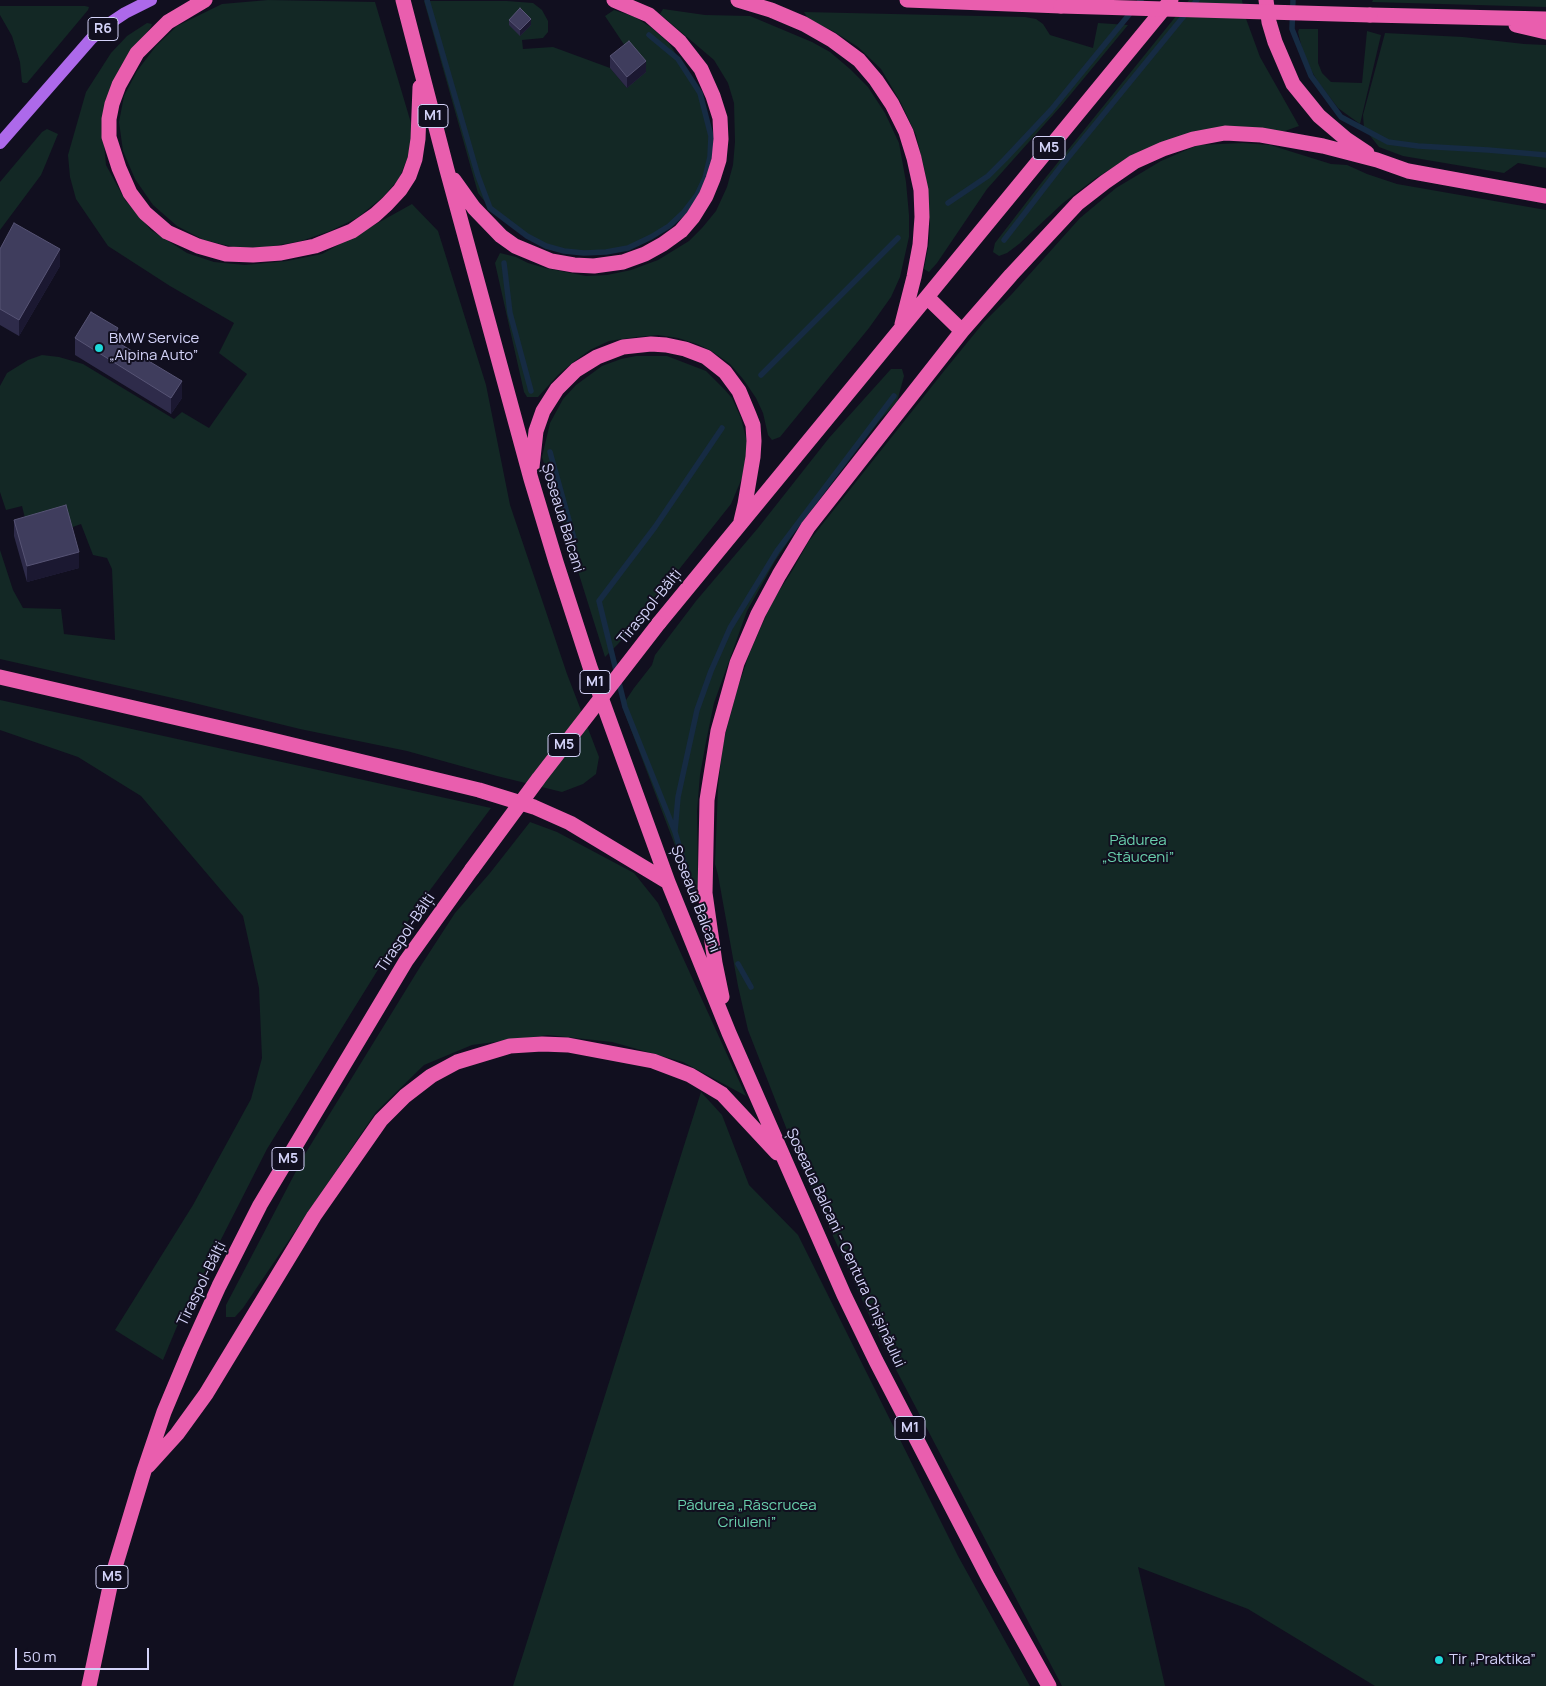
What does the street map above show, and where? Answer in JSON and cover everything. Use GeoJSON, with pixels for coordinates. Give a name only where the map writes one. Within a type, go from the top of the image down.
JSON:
{"type":"FeatureCollection","features":[{"type":"Feature","properties":{"kind":"highway"},"geometry":{"type":"LineString","coordinates":[[205,0],[168,22],[138,53],[119,86],[109,119],[110,138],[119,168],[130,193],[145,213],[167,232],[198,246],[226,254],[281,253],[315,246],[352,231],[375,215],[400,190],[409,176],[418,139],[420,63]]}},
{"type":"Feature","properties":{"kind":"highway","name":"Șoseaua Balcani"},"geometry":{"type":"LineString","coordinates":[[403,0],[447,170],[556,562],[590,667],[668,882],[729,1033]]}},
{"type":"Feature","properties":{"kind":"highway"},"geometry":{"type":"LineString","coordinates":[[447,170],[474,208],[501,236],[515,246],[551,260],[574,265],[594,266],[623,262],[645,254],[681,231],[693,217],[706,196],[719,160],[720,118],[714,96],[701,69],[680,42],[649,15],[614,0]]}},
{"type":"Feature","properties":{"kind":"highway"},"geometry":{"type":"LineString","coordinates":[[738,0],[770,10],[804,24],[832,40],[859,60],[876,80],[892,104],[906,132],[921,190],[922,218],[920,245],[914,278],[900,330]]}},
{"type":"Feature","properties":{"kind":"highway"},"geometry":{"type":"LineString","coordinates":[[908,0],[1546,20]]}},
{"type":"Feature","properties":{"kind":"highway","name":"M5"},"geometry":{"type":"LineString","coordinates":[[927,297],[1171,0]]}},
{"type":"Feature","properties":{"kind":"highway"},"geometry":{"type":"LineString","coordinates":[[1266,0],[1269,22],[1275,42],[1293,84],[1319,116],[1346,139],[1376,160]]}},
{"type":"Feature","properties":{"kind":"highway"},"geometry":{"type":"LineString","coordinates":[[1483,18],[1546,32]]}},
{"type":"Feature","properties":{"kind":"highway"},"geometry":{"type":"LineString","coordinates":[[729,1033],[715,963],[705,893],[707,800],[718,731],[738,663],[758,614],[808,527],[962,331],[1078,203],[1134,162],[1193,138],[1225,133],[1261,135],[1323,146],[1408,170],[1546,196]]}},
{"type":"Feature","properties":{"kind":"highway"},"geometry":{"type":"LineString","coordinates":[[927,297],[962,331]]}},
{"type":"Feature","properties":{"kind":"highway","name":"Tiraspol-Bălți"},"geometry":{"type":"LineString","coordinates":[[89,1686],[112,1577],[164,1412],[190,1350],[219,1286],[260,1205],[406,961],[539,778],[659,623],[927,297]]}},
{"type":"Feature","properties":{"kind":"highway"},"geometry":{"type":"LineString","coordinates":[[532,479],[536,431],[539,421],[550,400],[566,379],[576,370],[610,351],[639,345],[666,345],[686,349],[706,357],[732,380],[753,425],[753,458],[747,497],[740,525]]}},
{"type":"Feature","properties":{"kind":"highway"},"geometry":{"type":"LineString","coordinates":[[0,677],[479,790],[534,807],[570,823],[668,882]]}},
{"type":"Feature","properties":{"kind":"highway","name":"Șoseaua Balcani - Centura Chișinăului"},"geometry":{"type":"LineString","coordinates":[[729,1033],[844,1296],[988,1577],[1049,1686]]}},
{"type":"Feature","properties":{"kind":"highway"},"geometry":{"type":"LineString","coordinates":[[144,1471],[177,1434],[206,1394],[314,1216],[381,1120],[405,1096],[431,1076],[457,1062],[510,1046],[542,1044],[568,1045],[652,1060],[690,1075],[722,1094],[786,1162]]}},
{"type":"Feature","properties":{"kind":"main road","name":"R6"},"geometry":{"type":"LineString","coordinates":[[0,143],[91,39],[125,13],[151,0]]}},
{"type":"Feature","properties":{"kind":"green space"},"geometry":{"type":"Polygon","coordinates":[[[268,0],[375,2],[411,123],[412,140],[399,179],[383,197],[357,218],[330,231],[301,241],[267,247],[238,248],[204,240],[177,226],[153,205],[135,179],[123,151],[119,122],[124,96],[137,71],[156,46],[177,26],[222,4],[268,0]]]}},
{"type":"Feature","properties":{"kind":"green space"},"geometry":{"type":"Polygon","coordinates":[[[1189,0],[1242,0],[1245,16],[1260,57],[1299,126],[1282,132],[1249,127],[1131,156],[1096,178],[1063,203],[1007,253],[999,256],[993,252],[995,243],[1042,182],[1189,0]]]}},
{"type":"Feature","properties":{"kind":"green space"},"geometry":{"type":"Polygon","coordinates":[[[1373,0],[1546,0],[1546,7],[1372,2],[1373,0]]]}},
{"type":"Feature","properties":{"kind":"green space"},"geometry":{"type":"Polygon","coordinates":[[[424,1],[507,1],[533,3],[542,10],[548,21],[548,32],[543,38],[522,40],[523,49],[553,47],[610,68],[627,88],[629,52],[605,16],[614,10],[635,17],[652,28],[669,43],[700,93],[707,117],[711,136],[710,157],[705,178],[697,195],[684,212],[669,226],[628,248],[606,252],[584,253],[564,251],[546,246],[527,236],[490,208],[478,193],[424,1]]]}},
{"type":"Feature","properties":{"kind":"green space"},"geometry":{"type":"Polygon","coordinates":[[[0,6],[89,7],[27,83],[24,83],[22,82],[20,62],[12,36],[0,15],[0,6]]]}},
{"type":"Feature","properties":{"kind":"green space"},"geometry":{"type":"Polygon","coordinates":[[[663,9],[705,15],[750,16],[812,42],[830,52],[868,87],[885,113],[899,143],[906,182],[909,215],[909,237],[900,277],[891,297],[869,328],[780,437],[772,440],[768,435],[763,413],[756,398],[730,364],[710,350],[678,338],[658,335],[609,341],[590,350],[572,363],[538,397],[527,397],[524,392],[495,263],[500,253],[545,268],[586,276],[607,275],[631,270],[658,260],[689,241],[716,211],[727,187],[733,165],[735,142],[734,103],[728,83],[714,60],[660,14],[663,9]]]}},
{"type":"Feature","properties":{"kind":"green space"},"geometry":{"type":"Polygon","coordinates":[[[804,12],[1025,17],[1036,19],[1043,24],[1050,35],[1093,48],[1098,23],[1128,25],[1061,106],[987,189],[929,272],[924,269],[929,243],[930,222],[925,172],[916,135],[901,103],[881,69],[858,47],[816,23],[807,17],[804,12]]]}},
{"type":"Feature","properties":{"kind":"green space"},"geometry":{"type":"Polygon","coordinates":[[[147,23],[152,24],[151,27],[122,64],[113,83],[103,134],[106,165],[125,200],[151,230],[187,253],[214,262],[245,265],[287,261],[322,254],[412,204],[438,231],[486,385],[510,505],[567,674],[599,757],[596,774],[583,784],[562,792],[407,751],[300,729],[0,659],[0,550],[13,590],[23,608],[61,609],[64,634],[115,640],[112,569],[107,558],[93,555],[81,524],[70,528],[27,526],[22,506],[6,510],[0,492],[0,386],[7,373],[28,360],[42,355],[59,357],[83,364],[174,419],[182,412],[209,428],[247,374],[219,353],[234,323],[170,286],[108,246],[76,199],[70,177],[68,155],[86,92],[111,53],[127,36],[147,23]]]}},
{"type":"Feature","properties":{"kind":"green space"},"geometry":{"type":"Polygon","coordinates":[[[1299,29],[1318,29],[1318,63],[1322,73],[1331,82],[1362,83],[1367,31],[1381,35],[1360,124],[1338,108],[1318,82],[1303,53],[1299,29]]]}},
{"type":"Feature","properties":{"kind":"green space"},"geometry":{"type":"Polygon","coordinates":[[[1385,33],[1463,37],[1546,45],[1546,168],[1518,163],[1504,173],[1403,156],[1379,147],[1364,128],[1363,115],[1385,33]]]}},
{"type":"Feature","properties":{"kind":"green space"},"geometry":{"type":"Polygon","coordinates":[[[47,129],[58,134],[41,175],[0,230],[0,182],[42,132],[47,129]]]}},
{"type":"Feature","properties":{"kind":"green space","name":"Pădurea „Stăuceni”"},"geometry":{"type":"Polygon","coordinates":[[[1243,143],[1270,145],[1331,164],[1347,165],[1397,184],[1546,210],[1546,1686],[1375,1686],[1248,1609],[1138,1567],[1165,1686],[1062,1686],[881,1341],[801,1166],[748,1030],[738,986],[715,864],[718,787],[723,743],[737,690],[750,652],[772,602],[809,541],[944,371],[984,322],[1011,295],[1080,218],[1116,188],[1161,161],[1198,145],[1243,143]]]}},
{"type":"Feature","properties":{"kind":"green space"},"geometry":{"type":"Polygon","coordinates":[[[636,356],[667,356],[706,371],[732,398],[741,418],[748,446],[742,478],[731,504],[638,621],[605,657],[542,457],[550,423],[563,399],[576,385],[602,366],[636,356]]]}},
{"type":"Feature","properties":{"kind":"green space"},"geometry":{"type":"Polygon","coordinates":[[[891,369],[902,369],[904,376],[897,402],[880,420],[798,527],[775,561],[747,611],[714,703],[706,742],[700,775],[697,811],[698,891],[691,894],[679,856],[622,706],[652,665],[655,655],[696,601],[758,528],[829,438],[891,369]]]}},
{"type":"Feature","properties":{"kind":"green space"},"geometry":{"type":"Polygon","coordinates":[[[0,700],[491,808],[413,913],[267,1149],[178,1324],[163,1360],[115,1330],[193,1205],[251,1099],[262,1058],[259,988],[243,916],[141,796],[78,757],[0,730],[0,700]]]}},
{"type":"Feature","properties":{"kind":"green space"},"geometry":{"type":"Polygon","coordinates":[[[530,822],[557,832],[634,873],[658,903],[746,1096],[683,1062],[612,1042],[548,1035],[472,1045],[424,1065],[376,1112],[243,1308],[235,1317],[226,1317],[226,1305],[305,1154],[455,913],[490,873],[530,822]]]}},
{"type":"Feature","properties":{"kind":"green space","name":"Pădurea „Răscrucea Criuleni”"},"geometry":{"type":"Polygon","coordinates":[[[701,1092],[722,1115],[749,1185],[798,1235],[958,1556],[1030,1686],[513,1686],[701,1092]]]}},
{"type":"Feature","properties":{"kind":"building"},"geometry":{"type":"Polygon","coordinates":[[[520,8],[531,19],[520,30],[509,20],[520,8]]]}},
{"type":"Feature","properties":{"kind":"building"},"geometry":{"type":"Polygon","coordinates":[[[629,41],[646,61],[627,77],[610,56],[629,41]]]}},
{"type":"Feature","properties":{"kind":"building"},"geometry":{"type":"Polygon","coordinates":[[[14,223],[60,249],[19,320],[0,309],[0,249],[14,223]]]}},
{"type":"Feature","properties":{"kind":"building"},"geometry":{"type":"Polygon","coordinates":[[[91,312],[118,328],[112,339],[182,381],[171,398],[75,338],[91,312]]]}},
{"type":"Feature","properties":{"kind":"building"},"geometry":{"type":"Polygon","coordinates":[[[66,505],[79,552],[27,566],[14,520],[66,505]]]}},
{"type":"Feature","properties":{"kind":"waterway"},"geometry":{"type":"LineString","coordinates":[[427,0],[478,176],[490,208],[527,236],[546,246],[564,251],[584,253],[606,252],[628,248],[651,237],[669,226],[684,212],[697,195],[705,178],[710,157],[711,136],[700,93],[678,59],[649,35]]}},
{"type":"Feature","properties":{"kind":"waterway"},"geometry":{"type":"LineString","coordinates":[[948,203],[988,176],[1005,159],[1051,110],[1141,0]]}},
{"type":"Feature","properties":{"kind":"waterway"},"geometry":{"type":"LineString","coordinates":[[1004,240],[1062,165],[1197,0]]}},
{"type":"Feature","properties":{"kind":"waterway"},"geometry":{"type":"LineString","coordinates":[[1293,0],[1292,29],[1311,76],[1341,117],[1388,142],[1418,146],[1546,155]]}},
{"type":"Feature","properties":{"kind":"waterway"},"geometry":{"type":"LineString","coordinates":[[761,375],[898,238]]}},
{"type":"Feature","properties":{"kind":"waterway"},"geometry":{"type":"LineString","coordinates":[[504,263],[510,313],[531,391]]}},
{"type":"Feature","properties":{"kind":"waterway"},"geometry":{"type":"LineString","coordinates":[[675,831],[678,797],[697,710],[711,671],[730,628],[777,551],[894,396]]}},
{"type":"Feature","properties":{"kind":"waterway"},"geometry":{"type":"LineString","coordinates":[[693,892],[675,832],[625,707],[599,601],[655,527],[722,428]]}},
{"type":"Feature","properties":{"kind":"waterway"},"geometry":{"type":"LineString","coordinates":[[550,452],[575,542]]}},
{"type":"Feature","properties":{"kind":"waterway"},"geometry":{"type":"LineString","coordinates":[[738,964],[751,987]]}},
{"type":"Feature","properties":{"kind":"place","name":"BMW Service „Alpina Auto”"},"geometry":{"type":"Point","coordinates":[99,348]}},
{"type":"Feature","properties":{"kind":"place","name":"Tir „Praktika”"},"geometry":{"type":"Point","coordinates":[1439,1660]}}]}
